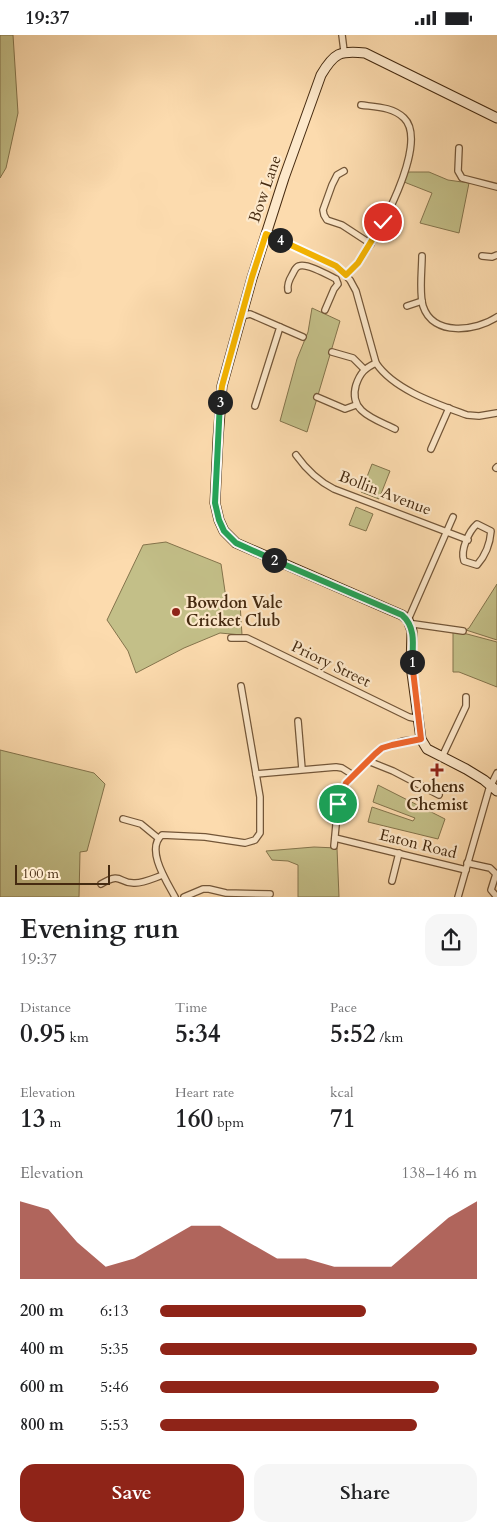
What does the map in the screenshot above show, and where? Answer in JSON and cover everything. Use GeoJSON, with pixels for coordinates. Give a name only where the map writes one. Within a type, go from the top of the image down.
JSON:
{"type":"FeatureCollection","features":[{"type":"Feature","properties":{"kind":"street"},"geometry":{"type":"LineString","coordinates":[[342,35],[344,51],[365,53],[497,118]]}},
{"type":"Feature","properties":{"kind":"street","name":"Bow Lane"},"geometry":{"type":"LineString","coordinates":[[344,51],[336,55],[328,63],[321,75],[266,234],[242,315],[222,386],[215,503],[219,520],[230,539],[243,547],[402,615],[409,623]]}},
{"type":"Feature","properties":{"kind":"street"},"geometry":{"type":"LineString","coordinates":[[346,275],[358,263],[371,244],[395,199],[404,173],[412,138],[408,123],[397,112],[361,105]]}},
{"type":"Feature","properties":{"kind":"street"},"geometry":{"type":"LineString","coordinates":[[459,148],[458,171],[462,179],[497,187]]}},
{"type":"Feature","properties":{"kind":"street"},"geometry":{"type":"LineString","coordinates":[[344,171],[337,175],[332,185],[323,209],[324,215],[328,220],[342,225],[371,244]]}},
{"type":"Feature","properties":{"kind":"street"},"geometry":{"type":"LineString","coordinates":[[266,234],[336,266],[346,275],[356,291],[376,363],[395,383],[467,415],[479,416],[497,413]]}},
{"type":"Feature","properties":{"kind":"street"},"geometry":{"type":"LineString","coordinates":[[482,256],[492,257],[497,255]]}},
{"type":"Feature","properties":{"kind":"street"},"geometry":{"type":"LineString","coordinates":[[422,256],[422,301],[432,321],[453,329],[480,325],[497,317]]}},
{"type":"Feature","properties":{"kind":"street"},"geometry":{"type":"LineString","coordinates":[[314,268],[319,258]]}},
{"type":"Feature","properties":{"kind":"street"},"geometry":{"type":"LineString","coordinates":[[288,290],[287,285],[297,267],[301,265],[314,268],[338,281],[325,310]]}},
{"type":"Feature","properties":{"kind":"street"},"geometry":{"type":"LineString","coordinates":[[406,306],[422,301]]}},
{"type":"Feature","properties":{"kind":"street"},"geometry":{"type":"LineString","coordinates":[[242,315],[250,315],[302,337]]}},
{"type":"Feature","properties":{"kind":"street"},"geometry":{"type":"LineString","coordinates":[[255,406],[280,327]]}},
{"type":"Feature","properties":{"kind":"street"},"geometry":{"type":"LineString","coordinates":[[332,352],[353,359],[364,369]]}},
{"type":"Feature","properties":{"kind":"street"},"geometry":{"type":"LineString","coordinates":[[376,363],[364,369],[358,378],[354,393],[356,405],[368,415],[395,429]]}},
{"type":"Feature","properties":{"kind":"street"},"geometry":{"type":"LineString","coordinates":[[317,397],[346,409],[356,405]]}},
{"type":"Feature","properties":{"kind":"street"},"geometry":{"type":"LineString","coordinates":[[431,449],[449,408]]}},
{"type":"Feature","properties":{"kind":"street","name":"Bollin Avenue"},"geometry":{"type":"LineString","coordinates":[[296,455],[306,469],[325,485],[468,540]]}},
{"type":"Feature","properties":{"kind":"street"},"geometry":{"type":"LineString","coordinates":[[446,532],[453,517]]}},
{"type":"Feature","properties":{"kind":"street"},"geometry":{"type":"LineString","coordinates":[[477,524],[491,531],[486,553],[477,565],[464,561],[462,557],[468,540],[477,524]]}},
{"type":"Feature","properties":{"kind":"street","name":"Bollin Avenue"},"geometry":{"type":"LineString","coordinates":[[409,623],[446,532]]}},
{"type":"Feature","properties":{"kind":"street"},"geometry":{"type":"LineString","coordinates":[[463,631],[409,623],[413,646],[411,666],[421,739],[427,749],[466,769],[493,788]]}},
{"type":"Feature","properties":{"kind":"street","name":"Priory Street"},"geometry":{"type":"LineString","coordinates":[[231,638],[247,637],[409,717],[418,719]]}},
{"type":"Feature","properties":{"kind":"street"},"geometry":{"type":"LineString","coordinates":[[175,897],[163,875],[155,848],[158,838],[162,835],[171,834],[245,843],[255,840],[260,833],[262,819],[241,687]]}},
{"type":"Feature","properties":{"kind":"street"},"geometry":{"type":"LineString","coordinates":[[442,757],[466,706],[466,697]]}},
{"type":"Feature","properties":{"kind":"street"},"geometry":{"type":"LineString","coordinates":[[298,721],[302,769]]}},
{"type":"Feature","properties":{"kind":"street"},"geometry":{"type":"LineString","coordinates":[[334,847],[338,804],[346,783],[382,748],[402,741],[421,739]]}},
{"type":"Feature","properties":{"kind":"street"},"geometry":{"type":"LineString","coordinates":[[368,761],[393,771],[439,795]]}},
{"type":"Feature","properties":{"kind":"street"},"geometry":{"type":"LineString","coordinates":[[256,774],[336,767],[342,768],[354,775]]}},
{"type":"Feature","properties":{"kind":"street"},"geometry":{"type":"LineString","coordinates":[[458,897],[497,773]]}},
{"type":"Feature","properties":{"kind":"street"},"geometry":{"type":"LineString","coordinates":[[123,819],[141,824],[158,838]]}},
{"type":"Feature","properties":{"kind":"street","name":"Eaton Road"},"geometry":{"type":"LineString","coordinates":[[335,838],[466,870]]}},
{"type":"Feature","properties":{"kind":"street"},"geometry":{"type":"LineString","coordinates":[[392,881],[399,853]]}},
{"type":"Feature","properties":{"kind":"street"},"geometry":{"type":"LineString","coordinates":[[468,863],[490,868],[496,874],[491,890],[497,897]]}},
{"type":"Feature","properties":{"kind":"street"},"geometry":{"type":"LineString","coordinates":[[101,884],[111,878],[134,883],[163,875]]}},
{"type":"Feature","properties":{"kind":"street"},"geometry":{"type":"LineString","coordinates":[[184,897],[209,889],[226,893],[270,894]]}},
{"type":"Feature","properties":{"kind":"shaded area"},"geometry":{"type":"Polygon","coordinates":[[[0,35],[13,35],[18,113],[6,168],[0,178],[0,35]]]}},
{"type":"Feature","properties":{"kind":"shaded area"},"geometry":{"type":"Polygon","coordinates":[[[408,172],[429,172],[448,180],[469,183],[459,233],[420,223],[432,193],[404,182],[408,172]]]}},
{"type":"Feature","properties":{"kind":"shaded area"},"geometry":{"type":"Polygon","coordinates":[[[312,308],[340,321],[307,432],[280,421],[297,359],[308,332],[312,308]]]}},
{"type":"Feature","properties":{"kind":"shaded area"},"geometry":{"type":"Polygon","coordinates":[[[372,464],[390,471],[379,499],[361,492],[372,464]]]}},
{"type":"Feature","properties":{"kind":"shaded area"},"geometry":{"type":"Polygon","coordinates":[[[356,507],[373,514],[366,531],[349,525],[356,507]]]}},
{"type":"Feature","properties":{"kind":"shaded area","name":"Bowdon Vale Cricket Club"},"geometry":{"type":"Polygon","coordinates":[[[166,542],[221,564],[227,605],[240,603],[242,635],[220,633],[184,648],[136,673],[128,651],[107,620],[143,545],[166,542]]]}},
{"type":"Feature","properties":{"kind":"shaded area"},"geometry":{"type":"Polygon","coordinates":[[[497,584],[497,640],[466,630],[497,584]]]}},
{"type":"Feature","properties":{"kind":"shaded area"},"geometry":{"type":"Polygon","coordinates":[[[453,632],[497,642],[497,687],[459,672],[453,672],[453,632]]]}},
{"type":"Feature","properties":{"kind":"shaded area"},"geometry":{"type":"Polygon","coordinates":[[[0,750],[94,773],[105,784],[87,851],[80,852],[79,897],[0,897],[0,750]]]}},
{"type":"Feature","properties":{"kind":"shaded area"},"geometry":{"type":"Polygon","coordinates":[[[378,785],[445,819],[438,839],[368,822],[372,807],[413,821],[415,818],[373,802],[378,785]]]}},
{"type":"Feature","properties":{"kind":"shaded area"},"geometry":{"type":"Polygon","coordinates":[[[314,847],[337,848],[339,897],[298,897],[298,865],[288,861],[272,860],[266,851],[314,847]]]}},
{"type":"Feature","properties":{"kind":"place","name":"Bowdon Vale Cricket Club"},"geometry":{"type":"Point","coordinates":[176,612]}},
{"type":"Feature","properties":{"kind":"place","name":"Cohens Chemist"},"geometry":{"type":"Point","coordinates":[437,770]}},
{"type":"Feature","properties":{"kind":"route"},"geometry":{"type":"LineString","coordinates":[[338,804],[346,783],[382,748],[402,741],[421,739],[411,666],[412,631],[408,621],[402,615],[243,547],[230,539],[219,520],[215,503],[220,407],[222,386],[266,234],[336,266],[346,275],[358,263],[383,222]]}}]}
